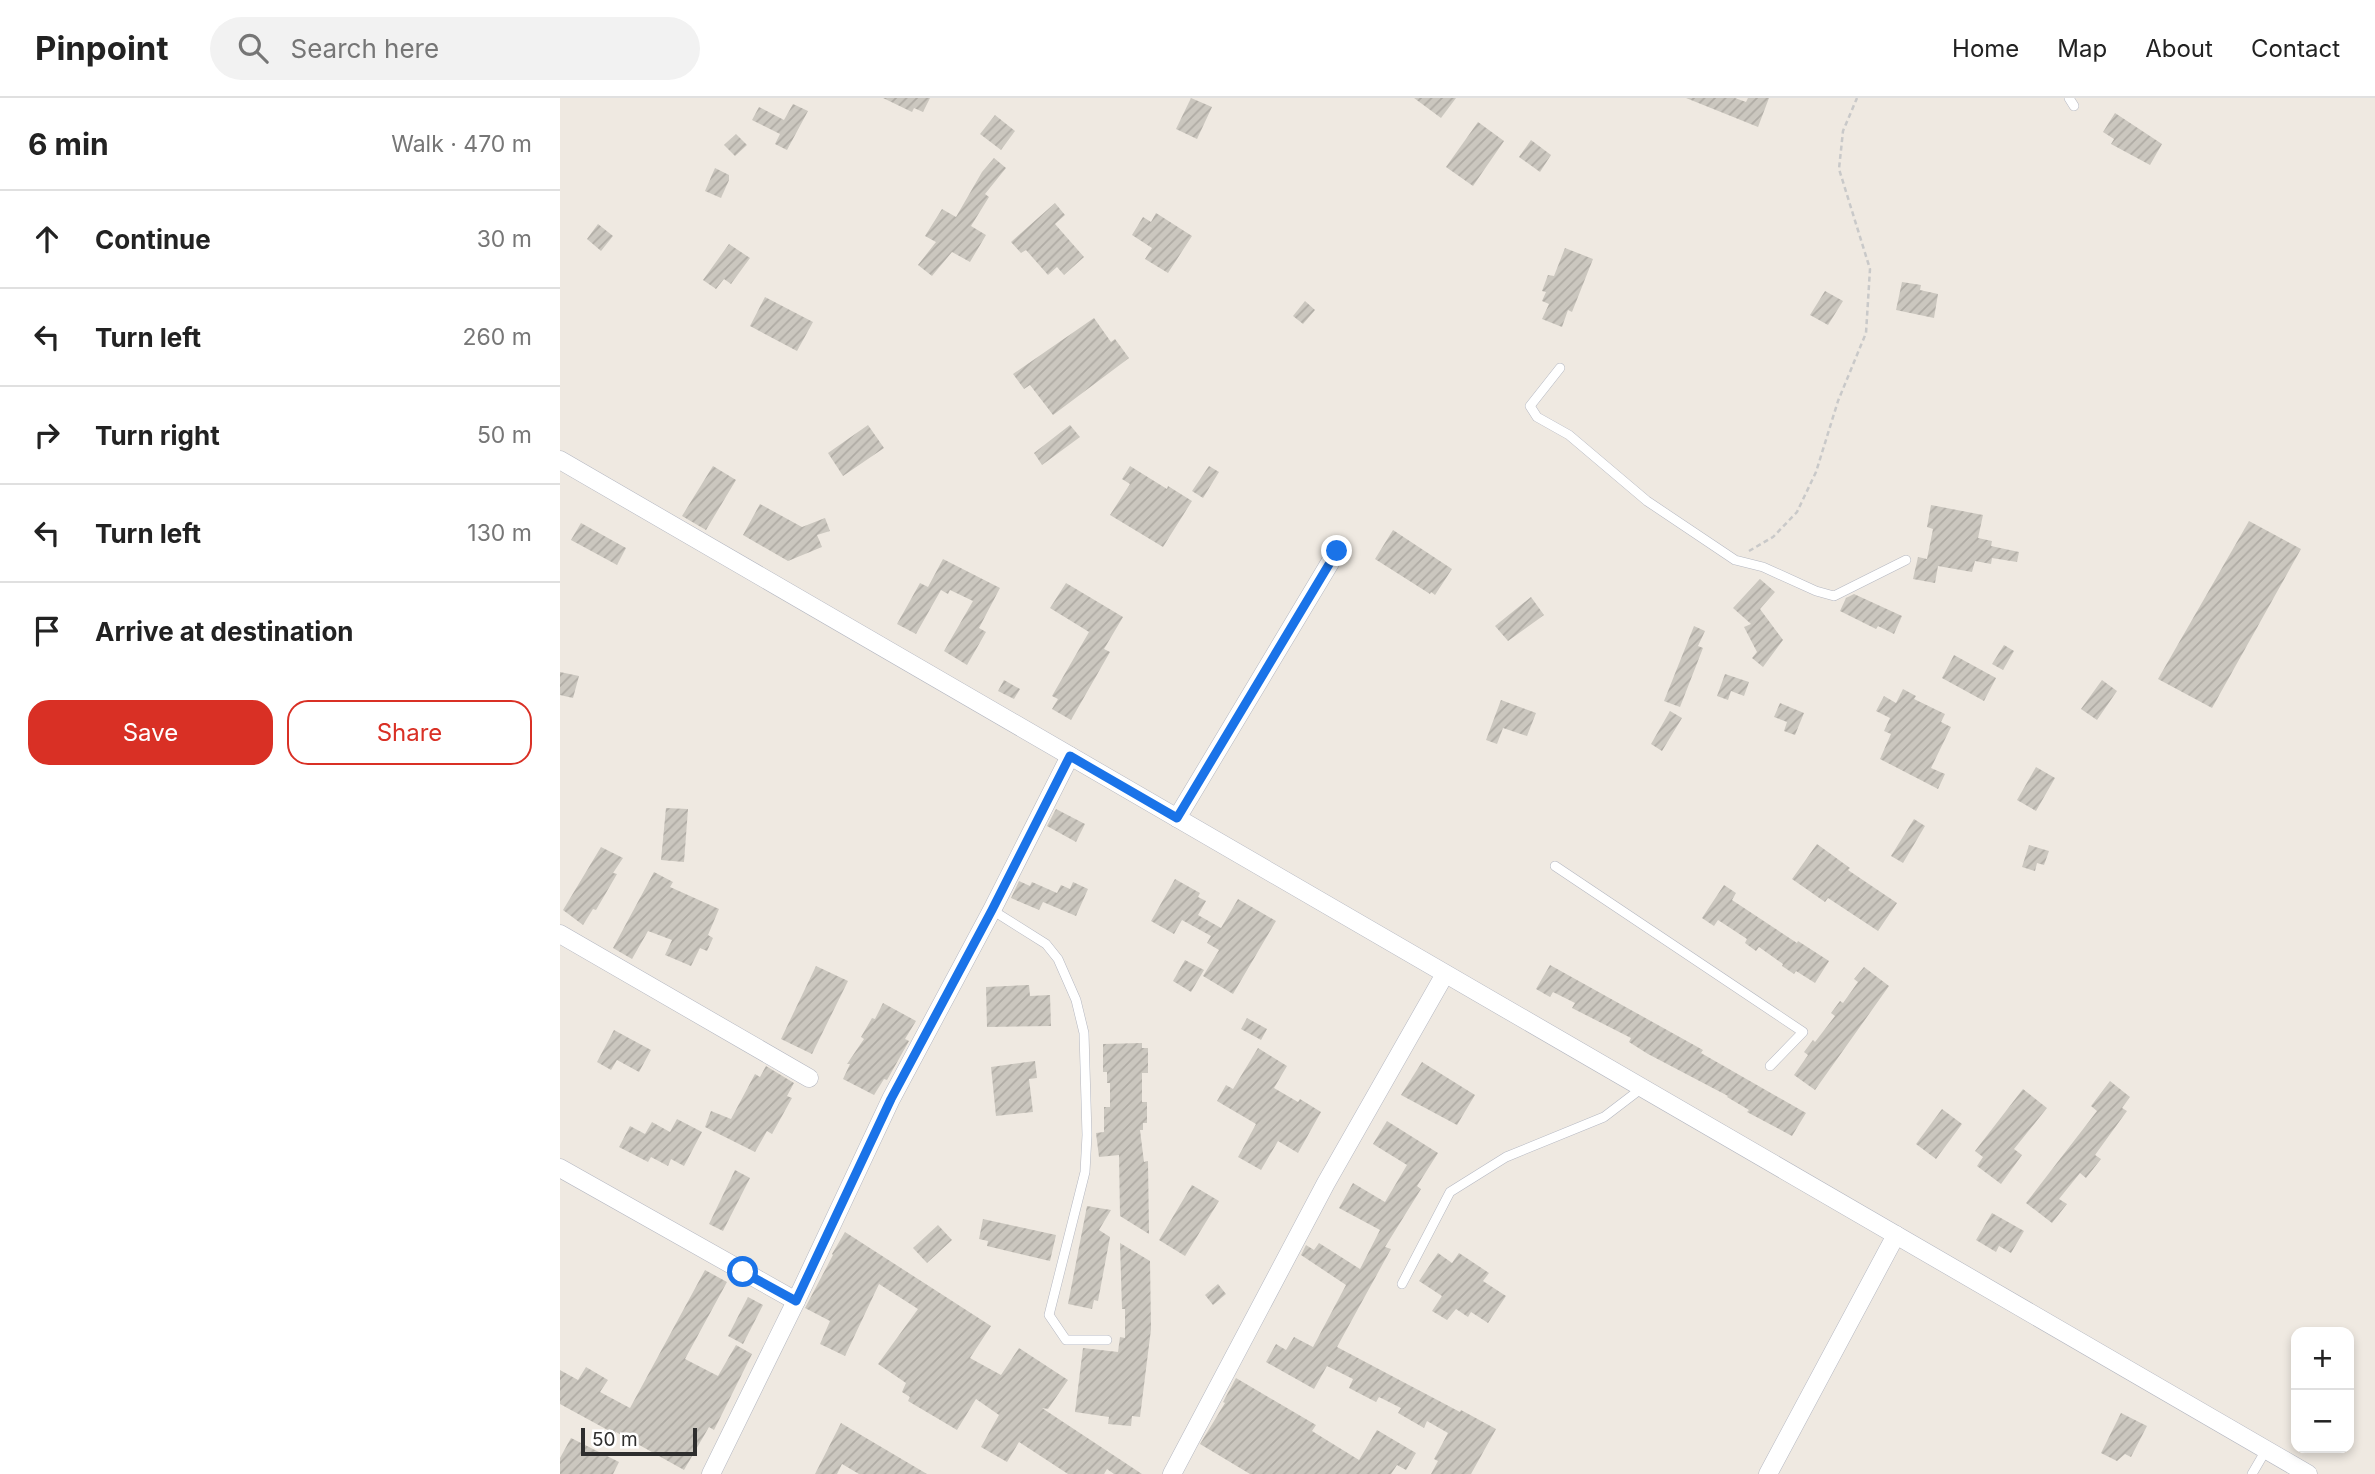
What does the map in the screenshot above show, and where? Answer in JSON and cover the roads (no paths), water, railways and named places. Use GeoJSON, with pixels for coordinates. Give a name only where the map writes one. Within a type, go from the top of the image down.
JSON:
{"type":"FeatureCollection","features":[{"type":"Feature","properties":{"kind":"street"},"geometry":{"type":"LineString","coordinates":[[560,460],[2308,1474]]}},
{"type":"Feature","properties":{"kind":"street"},"geometry":{"type":"LineString","coordinates":[[1177,818],[1337,551]]}},
{"type":"Feature","properties":{"kind":"street"},"geometry":{"type":"LineString","coordinates":[[711,1474],[891,1099],[1070,756]]}},
{"type":"Feature","properties":{"kind":"street"},"geometry":{"type":"LineString","coordinates":[[560,934],[809,1078]]}},
{"type":"Feature","properties":{"kind":"street"},"geometry":{"type":"LineString","coordinates":[[1172,1474],[1326,1183],[1445,974]]}},
{"type":"Feature","properties":{"kind":"street"},"geometry":{"type":"LineString","coordinates":[[560,1168],[796,1301]]}},
{"type":"Feature","properties":{"kind":"street"},"geometry":{"type":"LineString","coordinates":[[1768,1474],[1896,1235]]}},
{"type":"Feature","properties":{"kind":"lane"},"geometry":{"type":"LineString","coordinates":[[1560,368],[1530,406],[1537,417],[1569,435],[1647,502],[1734,560],[1763,567],[1816,591],[1834,596],[1906,560]]}},
{"type":"Feature","properties":{"kind":"lane"},"geometry":{"type":"LineString","coordinates":[[1555,866],[1803,1032],[1770,1066]]}},
{"type":"Feature","properties":{"kind":"lane"},"geometry":{"type":"LineString","coordinates":[[992,910],[1046,944],[1058,959],[1076,1000],[1084,1033],[1087,1135],[1085,1172],[1049,1315],[1066,1340],[1107,1340]]}},
{"type":"Feature","properties":{"kind":"lane"},"geometry":{"type":"LineString","coordinates":[[1402,1284],[1450,1192],[1506,1157],[1604,1117],[1642,1087]]}},
{"type":"Feature","properties":{"kind":"lane"},"geometry":{"type":"LineString","coordinates":[[2252,1474],[2266,1450]]}}]}
